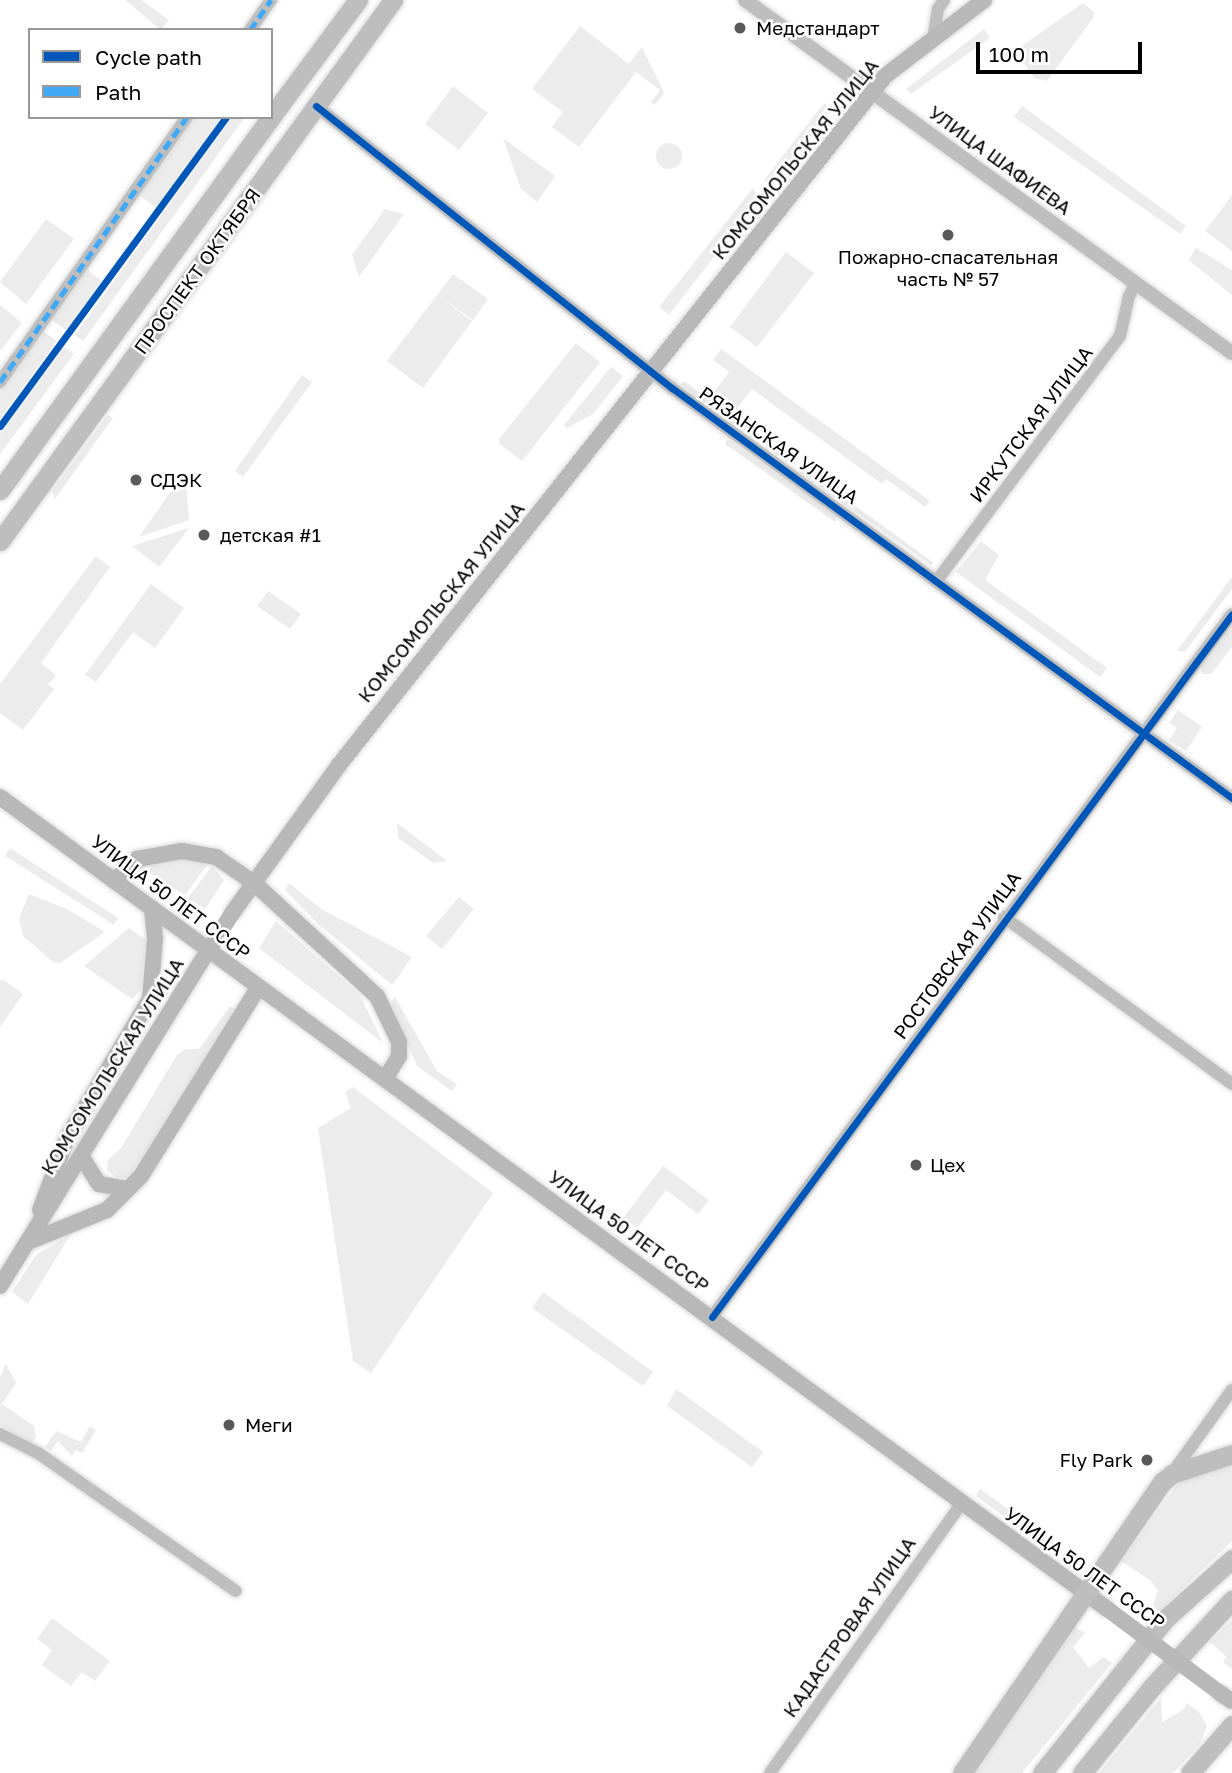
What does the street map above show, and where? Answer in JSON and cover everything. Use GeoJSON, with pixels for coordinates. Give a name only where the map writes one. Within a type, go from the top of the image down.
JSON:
{"type":"FeatureCollection","features":[{"type":"Feature","properties":{"kind":"main road","name":"ПРОСПЕКТ ОКТЯБРЯ"},"geometry":{"type":"LineString","coordinates":[[273,114],[358,0]]}},
{"type":"Feature","properties":{"kind":"main road","name":"ПРОСПЕКТ ОКТЯБРЯ"},"geometry":{"type":"LineString","coordinates":[[0,541],[393,0]]}},
{"type":"Feature","properties":{"kind":"main road","name":"КОМСОМОЛЬСКАЯ УЛИЦА"},"geometry":{"type":"LineString","coordinates":[[0,1286],[233,912],[339,765],[885,76],[984,0]]}},
{"type":"Feature","properties":{"kind":"main road","name":"ПРОСПЕКТ ОКТЯБРЯ"},"geometry":{"type":"LineString","coordinates":[[0,489],[270,119]]}},
{"type":"Feature","properties":{"kind":"main road","name":"УЛИЦА 50 ЛЕТ СССР"},"geometry":{"type":"LineString","coordinates":[[0,796],[1226,1697]]}},
{"type":"Feature","properties":{"kind":"main road"},"geometry":{"type":"LineString","coordinates":[[114,881],[137,859],[182,851],[216,857],[254,883],[377,996],[399,1042],[399,1056],[384,1079]]}},
{"type":"Feature","properties":{"kind":"main road"},"geometry":{"type":"LineString","coordinates":[[27,1242],[68,1136],[149,999],[155,938],[152,908]]}},
{"type":"Feature","properties":{"kind":"main road"},"geometry":{"type":"LineString","coordinates":[[27,1242],[107,1210],[127,1189],[162,1149],[258,988]]}},
{"type":"Feature","properties":{"kind":"main road"},"geometry":{"type":"LineString","coordinates":[[86,1151],[99,1184],[127,1189]]}},
{"type":"Feature","properties":{"kind":"main road"},"geometry":{"type":"LineString","coordinates":[[962,1773],[1082,1592],[1172,1474],[1232,1454]]}},
{"type":"Feature","properties":{"kind":"main road"},"geometry":{"type":"LineString","coordinates":[[1042,1773],[1165,1619],[1232,1559]]}},
{"type":"Feature","properties":{"kind":"main road"},"geometry":{"type":"LineString","coordinates":[[1082,1773],[1151,1688],[1232,1600]]}},
{"type":"Feature","properties":{"kind":"main road"},"geometry":{"type":"LineString","coordinates":[[1190,1773],[1232,1725]]}},
{"type":"Feature","properties":{"kind":"street"},"geometry":{"type":"LineString","coordinates":[[251,28],[271,0]]}},
{"type":"Feature","properties":{"kind":"street","name":"УЛИЦА ШАФИЕВА"},"geometry":{"type":"LineString","coordinates":[[745,0],[871,94],[1232,353]]}},
{"type":"Feature","properties":{"kind":"street"},"geometry":{"type":"LineString","coordinates":[[933,40],[938,9],[944,0]]}},
{"type":"Feature","properties":{"kind":"street","name":"РЯЗАНСКАЯ УЛИЦА"},"geometry":{"type":"LineString","coordinates":[[316,106],[653,370],[1232,798]]}},
{"type":"Feature","properties":{"kind":"street"},"geometry":{"type":"LineString","coordinates":[[0,382],[186,119]]}},
{"type":"Feature","properties":{"kind":"street","name":"ИРКУТСКАЯ УЛИЦА"},"geometry":{"type":"LineString","coordinates":[[938,579],[1120,336],[1129,296],[1136,283]]}},
{"type":"Feature","properties":{"kind":"street","name":"РОСТОВСКАЯ УЛИЦА"},"geometry":{"type":"LineString","coordinates":[[712,1317],[1004,917],[1146,733],[1232,614]]}},
{"type":"Feature","properties":{"kind":"street"},"geometry":{"type":"LineString","coordinates":[[1004,917],[1232,1084]]}},
{"type":"Feature","properties":{"kind":"street"},"geometry":{"type":"LineString","coordinates":[[1172,1474],[1232,1390]]}},
{"type":"Feature","properties":{"kind":"street"},"geometry":{"type":"LineString","coordinates":[[0,1434],[38,1453],[236,1591]]}},
{"type":"Feature","properties":{"kind":"street","name":"КАДАСТРОВАЯ УЛИЦА"},"geometry":{"type":"LineString","coordinates":[[770,1773],[961,1504]]}},
{"type":"Feature","properties":{"kind":"shaded area"},"geometry":{"type":"Polygon","coordinates":[[[125,0],[141,0],[169,20],[163,28],[159,28],[125,0]]]}},
{"type":"Feature","properties":{"kind":"shaded area"},"geometry":{"type":"Polygon","coordinates":[[[1083,3],[1094,12],[1093,18],[1047,81],[1034,78],[1020,57],[1023,45],[1083,3]]]}},
{"type":"Feature","properties":{"kind":"shaded area"},"geometry":{"type":"Polygon","coordinates":[[[580,26],[629,64],[642,47],[664,93],[655,105],[651,102],[660,90],[636,72],[579,147],[552,127],[563,112],[532,89],[580,26]]]}},
{"type":"Feature","properties":{"kind":"shaded area"},"geometry":{"type":"Polygon","coordinates":[[[984,29],[990,38],[911,94],[906,89],[984,29]]]}},
{"type":"Feature","properties":{"kind":"shaded area"},"geometry":{"type":"Polygon","coordinates":[[[453,86],[488,113],[459,150],[425,124],[453,86]]]}},
{"type":"Feature","properties":{"kind":"shaded area"},"geometry":{"type":"Polygon","coordinates":[[[824,103],[832,109],[772,186],[764,180],[824,103]]]}},
{"type":"Feature","properties":{"kind":"shaded area"},"geometry":{"type":"Polygon","coordinates":[[[1022,106],[1186,226],[1180,234],[1014,117],[1022,106]]]}},
{"type":"Feature","properties":{"kind":"shaded area"},"geometry":{"type":"Polygon","coordinates":[[[191,119],[221,119],[157,208],[137,194],[191,119]]]}},
{"type":"Feature","properties":{"kind":"shaded area"},"geometry":{"type":"Polygon","coordinates":[[[231,119],[244,119],[83,341],[75,335],[231,119]]]}},
{"type":"Feature","properties":{"kind":"shaded area"},"geometry":{"type":"Polygon","coordinates":[[[503,138],[555,176],[537,202],[521,189],[503,138]]]}},
{"type":"Feature","properties":{"kind":"shaded area"},"geometry":{"type":"Polygon","coordinates":[[[669,143],[678,147],[682,156],[678,165],[669,169],[660,165],[656,156],[660,147],[669,143]]]}},
{"type":"Feature","properties":{"kind":"shaded area"},"geometry":{"type":"Polygon","coordinates":[[[753,188],[759,198],[669,315],[659,307],[753,188]]]}},
{"type":"Feature","properties":{"kind":"shaded area"},"geometry":{"type":"Polygon","coordinates":[[[1232,195],[1232,251],[1205,231],[1232,195]]]}},
{"type":"Feature","properties":{"kind":"shaded area"},"geometry":{"type":"Polygon","coordinates":[[[385,209],[404,214],[359,277],[352,255],[385,209]]]}},
{"type":"Feature","properties":{"kind":"shaded area"},"geometry":{"type":"Polygon","coordinates":[[[46,219],[74,239],[26,304],[0,282],[46,219]]]}},
{"type":"Feature","properties":{"kind":"shaded area"},"geometry":{"type":"Polygon","coordinates":[[[1196,248],[1232,270],[1232,295],[1192,263],[1189,259],[1196,248]]]}},
{"type":"Feature","properties":{"kind":"shaded area"},"geometry":{"type":"Polygon","coordinates":[[[786,252],[814,273],[757,347],[730,327],[786,252]]]}},
{"type":"Feature","properties":{"kind":"shaded area"},"geometry":{"type":"Polygon","coordinates":[[[85,268],[102,281],[66,330],[49,318],[85,268]]]}},
{"type":"Feature","properties":{"kind":"shaded area"},"geometry":{"type":"Polygon","coordinates":[[[453,274],[488,299],[473,320],[440,297],[472,321],[423,388],[387,361],[453,274]]]}},
{"type":"Feature","properties":{"kind":"shaded area"},"geometry":{"type":"Polygon","coordinates":[[[0,305],[22,323],[1,350],[0,348],[0,305]]]}},
{"type":"Feature","properties":{"kind":"shaded area"},"geometry":{"type":"Polygon","coordinates":[[[43,331],[57,341],[0,419],[0,389],[43,331]]]}},
{"type":"Feature","properties":{"kind":"shaded area"},"geometry":{"type":"Polygon","coordinates":[[[576,343],[600,362],[522,461],[500,444],[499,439],[576,343]]]}},
{"type":"Feature","properties":{"kind":"shaded area"},"geometry":{"type":"Polygon","coordinates":[[[64,347],[74,354],[0,454],[0,434],[64,347]]]}},
{"type":"Feature","properties":{"kind":"shaded area"},"geometry":{"type":"Polygon","coordinates":[[[721,349],[930,501],[925,507],[886,479],[882,484],[752,389],[735,411],[713,394],[729,372],[713,360],[721,349]]]}},
{"type":"Feature","properties":{"kind":"shaded area"},"geometry":{"type":"Polygon","coordinates":[[[611,367],[623,376],[593,414],[567,428],[564,425],[611,367]]]}},
{"type":"Feature","properties":{"kind":"shaded area"},"geometry":{"type":"Polygon","coordinates":[[[302,375],[312,382],[243,477],[235,471],[302,375]]]}},
{"type":"Feature","properties":{"kind":"shaded area"},"geometry":{"type":"Polygon","coordinates":[[[684,381],[793,460],[790,464],[681,385],[684,381]]]}},
{"type":"Feature","properties":{"kind":"shaded area"},"geometry":{"type":"Polygon","coordinates":[[[108,415],[113,418],[55,499],[52,491],[108,415]]]}},
{"type":"Feature","properties":{"kind":"shaded area"},"geometry":{"type":"Polygon","coordinates":[[[728,439],[837,516],[835,522],[725,444],[728,439]]]}},
{"type":"Feature","properties":{"kind":"shaded area"},"geometry":{"type":"Polygon","coordinates":[[[802,467],[934,563],[931,565],[799,472],[802,467]]]}},
{"type":"Feature","properties":{"kind":"shaded area"},"geometry":{"type":"Polygon","coordinates":[[[185,471],[189,520],[139,537],[185,471]]]}},
{"type":"Feature","properties":{"kind":"shaded area"},"geometry":{"type":"Polygon","coordinates":[[[189,528],[159,567],[132,546],[189,528]]]}},
{"type":"Feature","properties":{"kind":"shaded area"},"geometry":{"type":"Polygon","coordinates":[[[981,541],[999,555],[985,580],[1107,668],[1100,677],[956,572],[981,541]]]}},
{"type":"Feature","properties":{"kind":"shaded area"},"geometry":{"type":"Polygon","coordinates":[[[96,556],[110,567],[41,663],[56,675],[48,685],[54,689],[23,730],[0,713],[0,684],[96,556]]]}},
{"type":"Feature","properties":{"kind":"shaded area"},"geometry":{"type":"Polygon","coordinates":[[[1232,577],[1232,589],[1185,652],[1177,651],[1232,577]]]}},
{"type":"Feature","properties":{"kind":"shaded area"},"geometry":{"type":"Polygon","coordinates":[[[151,584],[184,608],[155,648],[133,632],[96,682],[85,675],[151,584]]]}},
{"type":"Feature","properties":{"kind":"shaded area"},"geometry":{"type":"Polygon","coordinates":[[[268,591],[301,614],[290,629],[257,606],[268,591]]]}},
{"type":"Feature","properties":{"kind":"shaded area"},"geometry":{"type":"Polygon","coordinates":[[[1232,622],[1232,647],[1211,674],[1202,674],[1200,665],[1232,622]]]}},
{"type":"Feature","properties":{"kind":"shaded area"},"geometry":{"type":"Polygon","coordinates":[[[1178,710],[1202,727],[1186,751],[1169,740],[1177,728],[1169,723],[1178,710]]]}},
{"type":"Feature","properties":{"kind":"shaded area"},"geometry":{"type":"Polygon","coordinates":[[[397,823],[447,861],[433,863],[398,838],[397,823]]]}},
{"type":"Feature","properties":{"kind":"shaded area"},"geometry":{"type":"Polygon","coordinates":[[[10,848],[118,918],[114,925],[5,856],[10,848]]]}},
{"type":"Feature","properties":{"kind":"shaded area"},"geometry":{"type":"Polygon","coordinates":[[[170,857],[208,864],[185,895],[138,866],[170,857]]]}},
{"type":"Feature","properties":{"kind":"shaded area"},"geometry":{"type":"Polygon","coordinates":[[[212,866],[224,880],[205,909],[188,898],[212,866]]]}},
{"type":"Feature","properties":{"kind":"shaded area"},"geometry":{"type":"Polygon","coordinates":[[[289,883],[323,910],[412,957],[392,985],[318,924],[285,890],[289,883]]]}},
{"type":"Feature","properties":{"kind":"shaded area"},"geometry":{"type":"Polygon","coordinates":[[[29,894],[67,909],[105,932],[60,963],[53,962],[23,936],[19,919],[29,894]]]}},
{"type":"Feature","properties":{"kind":"shaded area"},"geometry":{"type":"Polygon","coordinates":[[[459,897],[474,909],[442,949],[426,936],[459,897]]]}},
{"type":"Feature","properties":{"kind":"shaded area"},"geometry":{"type":"Polygon","coordinates":[[[276,921],[360,995],[383,1043],[259,948],[276,921]]]}},
{"type":"Feature","properties":{"kind":"shaded area"},"geometry":{"type":"Polygon","coordinates":[[[129,928],[146,940],[141,990],[132,999],[84,966],[129,928]]]}},
{"type":"Feature","properties":{"kind":"shaded area"},"geometry":{"type":"Polygon","coordinates":[[[2,979],[23,994],[0,1027],[0,982],[2,979]]]}},
{"type":"Feature","properties":{"kind":"shaded area"},"geometry":{"type":"Polygon","coordinates":[[[395,997],[437,1071],[457,1084],[452,1091],[417,1066],[390,1003],[395,997]]]}},
{"type":"Feature","properties":{"kind":"shaded area"},"geometry":{"type":"Polygon","coordinates":[[[230,1006],[238,1011],[145,1158],[126,1178],[117,1178],[107,1170],[108,1160],[121,1148],[177,1055],[186,1049],[199,1049],[230,1006]]]}},
{"type":"Feature","properties":{"kind":"shaded area"},"geometry":{"type":"Polygon","coordinates":[[[353,1087],[493,1193],[371,1373],[353,1361],[318,1128],[351,1108],[345,1092],[353,1087]]]}},
{"type":"Feature","properties":{"kind":"shaded area"},"geometry":{"type":"Polygon","coordinates":[[[663,1166],[709,1200],[698,1214],[666,1190],[637,1228],[623,1218],[663,1166]]]}},
{"type":"Feature","properties":{"kind":"shaded area"},"geometry":{"type":"Polygon","coordinates":[[[71,1234],[28,1304],[12,1292],[36,1255],[71,1234]]]}},
{"type":"Feature","properties":{"kind":"shaded area"},"geometry":{"type":"Polygon","coordinates":[[[543,1292],[653,1372],[643,1386],[532,1308],[543,1292]]]}},
{"type":"Feature","properties":{"kind":"shaded area"},"geometry":{"type":"Polygon","coordinates":[[[6,1364],[16,1383],[2,1404],[34,1426],[36,1436],[31,1444],[0,1425],[0,1377],[6,1364]]]}},
{"type":"Feature","properties":{"kind":"shaded area"},"geometry":{"type":"Polygon","coordinates":[[[676,1389],[763,1452],[752,1467],[667,1406],[676,1389]]]}},
{"type":"Feature","properties":{"kind":"shaded area"},"geometry":{"type":"Polygon","coordinates":[[[90,1426],[96,1430],[82,1453],[76,1450],[72,1456],[58,1441],[51,1451],[45,1447],[56,1431],[81,1442],[90,1426]]]}},
{"type":"Feature","properties":{"kind":"shaded area"},"geometry":{"type":"Polygon","coordinates":[[[1232,1458],[1232,1541],[1158,1612],[1153,1605],[1158,1591],[1151,1581],[1121,1561],[1179,1482],[1232,1458]]]}},
{"type":"Feature","properties":{"kind":"shaded area"},"geometry":{"type":"Polygon","coordinates":[[[980,1489],[1059,1545],[1054,1552],[976,1496],[980,1489]]]}},
{"type":"Feature","properties":{"kind":"shaded area"},"geometry":{"type":"Polygon","coordinates":[[[52,1618],[110,1661],[95,1681],[82,1672],[71,1686],[42,1665],[52,1650],[37,1639],[52,1618]]]}},
{"type":"Feature","properties":{"kind":"shaded area"},"geometry":{"type":"Polygon","coordinates":[[[1232,1620],[1232,1669],[1223,1662],[1227,1657],[1210,1642],[1232,1620]]]}},
{"type":"Feature","properties":{"kind":"shaded area"},"geometry":{"type":"Polygon","coordinates":[[[1071,1625],[1085,1633],[1073,1647],[1089,1668],[1103,1657],[1112,1663],[1022,1773],[968,1773],[1071,1625]]]}},
{"type":"Feature","properties":{"kind":"shaded area"},"geometry":{"type":"Polygon","coordinates":[[[1161,1698],[1162,1722],[1183,1710],[1187,1703],[1199,1712],[1207,1726],[1200,1744],[1173,1773],[1099,1773],[1161,1698]]]}},
{"type":"Feature","properties":{"kind":"marked path"},"geometry":{"type":"LineString","coordinates":[[251,28],[271,0]]}},
{"type":"Feature","properties":{"kind":"marked path"},"geometry":{"type":"LineString","coordinates":[[0,382],[186,119]]}},
{"type":"Feature","properties":{"kind":"cycle path"},"geometry":{"type":"LineString","coordinates":[[316,106],[672,388],[1232,798]]}},
{"type":"Feature","properties":{"kind":"cycle path"},"geometry":{"type":"LineString","coordinates":[[0,426],[225,119]]}},
{"type":"Feature","properties":{"kind":"cycle path"},"geometry":{"type":"LineString","coordinates":[[712,1317],[1232,614]]}},
{"type":"Feature","properties":{"kind":"place","name":"Медстандарт"},"geometry":{"type":"Point","coordinates":[740,28]}},
{"type":"Feature","properties":{"kind":"place","name":"Пожарно-спасательная часть № 57"},"geometry":{"type":"Point","coordinates":[948,235]}},
{"type":"Feature","properties":{"kind":"place","name":"СДЭК"},"geometry":{"type":"Point","coordinates":[136,480]}},
{"type":"Feature","properties":{"kind":"place","name":"детская #1"},"geometry":{"type":"Point","coordinates":[204,535]}},
{"type":"Feature","properties":{"kind":"place","name":"Цех"},"geometry":{"type":"Point","coordinates":[916,1165]}},
{"type":"Feature","properties":{"kind":"place","name":"Меги"},"geometry":{"type":"Point","coordinates":[229,1425]}},
{"type":"Feature","properties":{"kind":"place","name":"Fly Park"},"geometry":{"type":"Point","coordinates":[1147,1460]}}]}
